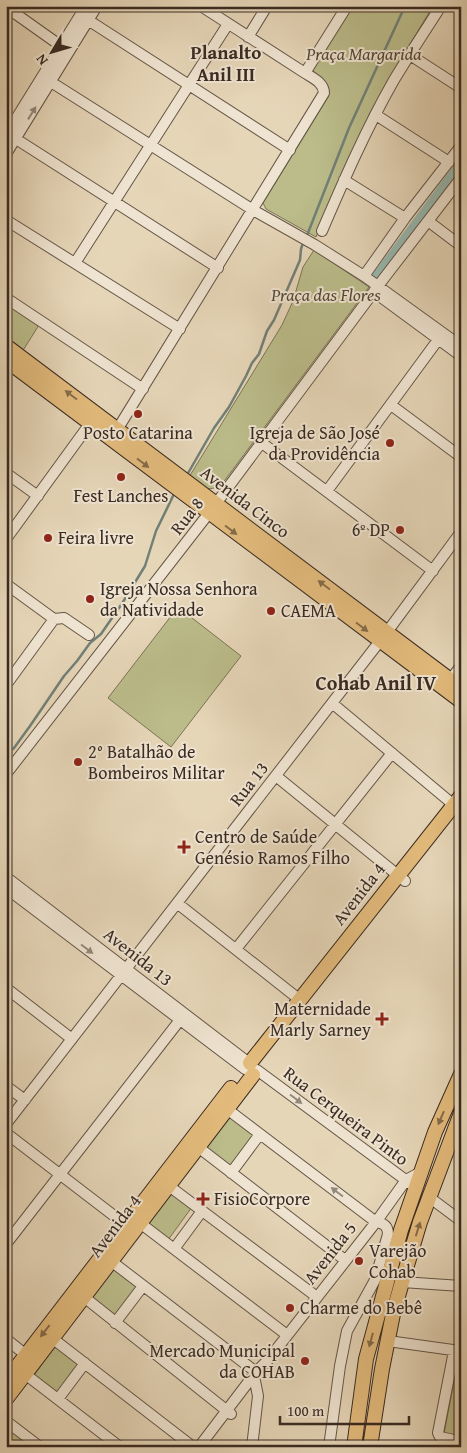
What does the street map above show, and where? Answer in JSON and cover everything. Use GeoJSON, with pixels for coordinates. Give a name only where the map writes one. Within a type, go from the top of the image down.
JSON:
{"type":"FeatureCollection","features":[{"type":"Feature","properties":{"kind":"main road","name":"Avenida Cinco"},"geometry":{"type":"LineString","coordinates":[[6,346],[93,419],[384,637],[461,701]]}},
{"type":"Feature","properties":{"kind":"main road","name":"Avenida Cinco"},"geometry":{"type":"LineString","coordinates":[[6,360],[93,419],[117,430],[163,472]]}},
{"type":"Feature","properties":{"kind":"main road","name":"Avenida Cinco"},"geometry":{"type":"LineString","coordinates":[[384,637],[456,684]]}},
{"type":"Feature","properties":{"kind":"main road","name":"Avenida 4"},"geometry":{"type":"LineString","coordinates":[[7,1396],[52,1338],[62,1317],[251,1069],[459,805]]}},
{"type":"Feature","properties":{"kind":"main road","name":"Avenida 4"},"geometry":{"type":"LineString","coordinates":[[133,1224],[169,1186],[180,1163],[198,1147],[227,1109],[251,1069],[300,1000],[384,901]]}},
{"type":"Feature","properties":{"kind":"main road"},"geometry":{"type":"LineString","coordinates":[[354,1447],[366,1359],[381,1281],[401,1230],[411,1184],[422,1172],[435,1132],[461,1074]]}},
{"type":"Feature","properties":{"kind":"main road"},"geometry":{"type":"LineString","coordinates":[[370,1447],[380,1378],[393,1314],[429,1197],[461,1113]]}},
{"type":"Feature","properties":{"kind":"main road","name":"Avenida 4"},"geometry":{"type":"LineString","coordinates":[[6,1381],[26,1355],[84,1297],[111,1261],[119,1242]]}},
{"type":"Feature","properties":{"kind":"street"},"geometry":{"type":"LineString","coordinates":[[6,154],[10,130],[86,6]]}},
{"type":"Feature","properties":{"kind":"street"},"geometry":{"type":"LineString","coordinates":[[10,130],[51,82],[97,6]]}},
{"type":"Feature","properties":{"kind":"street"},"geometry":{"type":"LineString","coordinates":[[117,430],[323,96],[324,89],[321,84],[201,6]]}},
{"type":"Feature","properties":{"kind":"street"},"geometry":{"type":"LineString","coordinates":[[248,37],[267,6]]}},
{"type":"Feature","properties":{"kind":"street"},"geometry":{"type":"LineString","coordinates":[[305,73],[347,6]]}},
{"type":"Feature","properties":{"kind":"street"},"geometry":{"type":"LineString","coordinates":[[322,231],[344,180],[376,115],[410,55],[441,6]]}},
{"type":"Feature","properties":{"kind":"street"},"geometry":{"type":"LineString","coordinates":[[6,7],[61,46]]}},
{"type":"Feature","properties":{"kind":"street"},"geometry":{"type":"LineString","coordinates":[[88,20],[290,150]]}},
{"type":"Feature","properties":{"kind":"street"},"geometry":{"type":"LineString","coordinates":[[75,263],[228,24]]}},
{"type":"Feature","properties":{"kind":"street"},"geometry":{"type":"LineString","coordinates":[[410,55],[461,88]]}},
{"type":"Feature","properties":{"kind":"street"},"geometry":{"type":"LineString","coordinates":[[51,82],[253,210],[364,276],[376,289],[441,336],[461,356]]}},
{"type":"Feature","properties":{"kind":"street"},"geometry":{"type":"LineString","coordinates":[[376,115],[449,162]]}},
{"type":"Feature","properties":{"kind":"street"},"geometry":{"type":"LineString","coordinates":[[10,130],[114,202],[218,268]]}},
{"type":"Feature","properties":{"kind":"street"},"geometry":{"type":"LineString","coordinates":[[364,276],[405,218],[461,146]]}},
{"type":"Feature","properties":{"kind":"street","name":"Rua 8"},"geometry":{"type":"LineString","coordinates":[[6,774],[213,509],[461,178]]}},
{"type":"Feature","properties":{"kind":"street"},"geometry":{"type":"LineString","coordinates":[[344,180],[405,218]]}},
{"type":"Feature","properties":{"kind":"street"},"geometry":{"type":"LineString","coordinates":[[6,220],[180,329]]}},
{"type":"Feature","properties":{"kind":"street"},"geometry":{"type":"LineString","coordinates":[[428,221],[461,246]]}},
{"type":"Feature","properties":{"kind":"street"},"geometry":{"type":"LineString","coordinates":[[6,298],[143,389]]}},
{"type":"Feature","properties":{"kind":"street"},"geometry":{"type":"LineString","coordinates":[[441,336],[461,346]]}},
{"type":"Feature","properties":{"kind":"street"},"geometry":{"type":"LineString","coordinates":[[327,491],[441,336]]}},
{"type":"Feature","properties":{"kind":"street"},"geometry":{"type":"LineString","coordinates":[[391,405],[461,457]]}},
{"type":"Feature","properties":{"kind":"street"},"geometry":{"type":"LineString","coordinates":[[6,539],[93,419]]}},
{"type":"Feature","properties":{"kind":"street"},"geometry":{"type":"LineString","coordinates":[[262,443],[432,571]]}},
{"type":"Feature","properties":{"kind":"street"},"geometry":{"type":"LineString","coordinates":[[6,473],[38,496]]}},
{"type":"Feature","properties":{"kind":"street","name":"Rua 13"},"geometry":{"type":"LineString","coordinates":[[6,1124],[384,637],[461,532]]}},
{"type":"Feature","properties":{"kind":"street"},"geometry":{"type":"LineString","coordinates":[[6,584],[54,619],[64,618],[90,635]]}},
{"type":"Feature","properties":{"kind":"street"},"geometry":{"type":"LineString","coordinates":[[6,685],[54,619]]}},
{"type":"Feature","properties":{"kind":"street"},"geometry":{"type":"LineString","coordinates":[[456,684],[461,666]]}},
{"type":"Feature","properties":{"kind":"street"},"geometry":{"type":"LineString","coordinates":[[332,703],[459,805]]}},
{"type":"Feature","properties":{"kind":"street"},"geometry":{"type":"LineString","coordinates":[[236,949],[392,753]]}},
{"type":"Feature","properties":{"kind":"street"},"geometry":{"type":"LineString","coordinates":[[276,776],[402,878]]}},
{"type":"Feature","properties":{"kind":"street","name":"Avenida 13"},"geometry":{"type":"LineString","coordinates":[[6,877],[182,1018],[251,1069]]}},
{"type":"Feature","properties":{"kind":"street","name":"Avenida 13"},"geometry":{"type":"LineString","coordinates":[[6,888],[124,972]]}},
{"type":"Feature","properties":{"kind":"street"},"geometry":{"type":"LineString","coordinates":[[178,903],[300,1000]]}},
{"type":"Feature","properties":{"kind":"street"},"geometry":{"type":"LineString","coordinates":[[6,988],[72,1039]]}},
{"type":"Feature","properties":{"kind":"street"},"geometry":{"type":"LineString","coordinates":[[6,1244],[182,1018]]}},
{"type":"Feature","properties":{"kind":"street","name":"Rua Cerqueira Pinto"},"geometry":{"type":"LineString","coordinates":[[251,1069],[411,1184]]}},
{"type":"Feature","properties":{"kind":"street"},"geometry":{"type":"LineString","coordinates":[[6,1086],[25,1100]]}},
{"type":"Feature","properties":{"kind":"street"},"geometry":{"type":"LineString","coordinates":[[227,1109],[376,1222],[387,1226],[388,1234],[381,1281],[347,1331],[340,1366],[329,1447]]}},
{"type":"Feature","properties":{"kind":"street"},"geometry":{"type":"LineString","coordinates":[[6,1133],[60,1174],[133,1224],[174,1249],[287,1336]]}},
{"type":"Feature","properties":{"kind":"street"},"geometry":{"type":"LineString","coordinates":[[231,1173],[260,1134]]}},
{"type":"Feature","properties":{"kind":"street"},"geometry":{"type":"LineString","coordinates":[[198,1147],[346,1260]]}},
{"type":"Feature","properties":{"kind":"street","name":"Avenida 5"},"geometry":{"type":"LineString","coordinates":[[206,1447],[229,1412],[317,1297],[376,1222],[411,1184]]}},
{"type":"Feature","properties":{"kind":"street"},"geometry":{"type":"LineString","coordinates":[[169,1186],[317,1297]]}},
{"type":"Feature","properties":{"kind":"street"},"geometry":{"type":"LineString","coordinates":[[429,1197],[461,1221]]}},
{"type":"Feature","properties":{"kind":"street"},"geometry":{"type":"LineString","coordinates":[[174,1249],[202,1211]]}},
{"type":"Feature","properties":{"kind":"street"},"geometry":{"type":"LineString","coordinates":[[111,1261],[256,1376],[258,1396],[252,1447]]}},
{"type":"Feature","properties":{"kind":"street"},"geometry":{"type":"LineString","coordinates":[[402,1282],[461,1286]]}},
{"type":"Feature","properties":{"kind":"street"},"geometry":{"type":"LineString","coordinates":[[116,1323],[143,1286]]}},
{"type":"Feature","properties":{"kind":"street"},"geometry":{"type":"LineString","coordinates":[[84,1297],[229,1412]]}},
{"type":"Feature","properties":{"kind":"street"},"geometry":{"type":"LineString","coordinates":[[52,1338],[193,1447]]}},
{"type":"Feature","properties":{"kind":"street"},"geometry":{"type":"LineString","coordinates":[[6,1339],[26,1355]]}},
{"type":"Feature","properties":{"kind":"street"},"geometry":{"type":"LineString","coordinates":[[388,1341],[458,1351],[438,1433],[440,1437],[446,1439],[461,1439]]}},
{"type":"Feature","properties":{"kind":"street"},"geometry":{"type":"LineString","coordinates":[[58,1399],[84,1363]]}},
{"type":"Feature","properties":{"kind":"street"},"geometry":{"type":"LineString","coordinates":[[25,1374],[120,1447]]}},
{"type":"Feature","properties":{"kind":"street","name":"Avenida 5"},"geometry":{"type":"LineString","coordinates":[[199,1447],[229,1412]]}},
{"type":"Feature","properties":{"kind":"street"},"geometry":{"type":"LineString","coordinates":[[6,1421],[26,1443],[40,1447]]}},
{"type":"Feature","properties":{"kind":"green space","name":"Praça Margarida"},"geometry":{"type":"Polygon","coordinates":[[[353,6],[433,6],[370,113],[316,237],[266,209],[263,203],[328,97],[326,84],[313,70],[353,6]]]}},
{"type":"Feature","properties":{"kind":"green space"},"geometry":{"type":"Polygon","coordinates":[[[461,158],[461,167],[377,279],[373,277],[461,158]]]}},
{"type":"Feature","properties":{"kind":"green space","name":"Praça das Flores"},"geometry":{"type":"Polygon","coordinates":[[[314,250],[369,287],[225,480],[215,488],[203,487],[189,477],[282,325],[293,301],[303,267],[314,250]]]}},
{"type":"Feature","properties":{"kind":"green space"},"geometry":{"type":"Polygon","coordinates":[[[6,303],[39,325],[22,352],[6,340],[6,303]]]}},
{"type":"Feature","properties":{"kind":"green space"},"geometry":{"type":"Polygon","coordinates":[[[178,607],[241,656],[171,747],[108,698],[178,607]]]}},
{"type":"Feature","properties":{"kind":"green space"},"geometry":{"type":"Polygon","coordinates":[[[230,1115],[257,1135],[231,1168],[205,1149],[230,1115]]]}},
{"type":"Feature","properties":{"kind":"green space"},"geometry":{"type":"Polygon","coordinates":[[[169,1189],[192,1207],[168,1240],[144,1222],[169,1189]]]}},
{"type":"Feature","properties":{"kind":"green space"},"geometry":{"type":"Polygon","coordinates":[[[112,1265],[140,1287],[115,1320],[87,1298],[112,1265]]]}},
{"type":"Feature","properties":{"kind":"green space"},"geometry":{"type":"Polygon","coordinates":[[[57,1344],[80,1363],[56,1397],[32,1378],[57,1344]]]}},
{"type":"Feature","properties":{"kind":"green space"},"geometry":{"type":"Polygon","coordinates":[[[459,1355],[461,1435],[444,1434],[459,1355]]]}},
{"type":"Feature","properties":{"kind":"green space"},"geometry":{"type":"Polygon","coordinates":[[[6,1426],[24,1439],[18,1447],[6,1447],[6,1426]]]}},
{"type":"Feature","properties":{"kind":"waterway"},"geometry":{"type":"LineString","coordinates":[[306,238],[349,128],[405,6]]}},
{"type":"Feature","properties":{"kind":"waterway"},"geometry":{"type":"LineString","coordinates":[[376,277],[461,163]]}},
{"type":"Feature","properties":{"kind":"waterway"},"geometry":{"type":"LineString","coordinates":[[187,475],[259,354],[267,331],[274,320],[300,260],[303,243]]}},
{"type":"Feature","properties":{"kind":"waterway"},"geometry":{"type":"LineString","coordinates":[[6,755],[14,748],[64,676],[90,643],[101,634],[123,602],[145,566],[156,531],[175,492]]}},
{"type":"Feature","properties":{"kind":"place","name":"Posto Catarina"},"geometry":{"type":"Point","coordinates":[138,414]}},
{"type":"Feature","properties":{"kind":"place","name":"Igreja de São José da Providência"},"geometry":{"type":"Point","coordinates":[390,443]}},
{"type":"Feature","properties":{"kind":"place","name":"Fest Lanches"},"geometry":{"type":"Point","coordinates":[121,477]}},
{"type":"Feature","properties":{"kind":"place","name":"6º DP"},"geometry":{"type":"Point","coordinates":[400,530]}},
{"type":"Feature","properties":{"kind":"place","name":"Feira livre"},"geometry":{"type":"Point","coordinates":[48,538]}},
{"type":"Feature","properties":{"kind":"place","name":"Igreja Nossa Senhora da Natividade"},"geometry":{"type":"Point","coordinates":[90,599]}},
{"type":"Feature","properties":{"kind":"place","name":"CAEMA"},"geometry":{"type":"Point","coordinates":[271,611]}},
{"type":"Feature","properties":{"kind":"place","name":"2° Batalhão de Bombeiros Militar"},"geometry":{"type":"Point","coordinates":[78,762]}},
{"type":"Feature","properties":{"kind":"place","name":"Centro de Saúde Genésio Ramos Filho"},"geometry":{"type":"Point","coordinates":[184,847]}},
{"type":"Feature","properties":{"kind":"place","name":"Maternidade Marly Sarney"},"geometry":{"type":"Point","coordinates":[382,1019]}},
{"type":"Feature","properties":{"kind":"place","name":"FisioCorpore"},"geometry":{"type":"Point","coordinates":[203,1199]}},
{"type":"Feature","properties":{"kind":"place","name":"Varejão Cohab"},"geometry":{"type":"Point","coordinates":[359,1261]}},
{"type":"Feature","properties":{"kind":"place","name":"Charme do Bebê"},"geometry":{"type":"Point","coordinates":[290,1308]}},
{"type":"Feature","properties":{"kind":"place","name":"Mercado Municipal da COHAB"},"geometry":{"type":"Point","coordinates":[305,1361]}},
{"type":"Feature","properties":{"kind":"district","name":"Planalto Anil III"},"geometry":{"type":"Point","coordinates":[226,63]}},
{"type":"Feature","properties":{"kind":"district","name":"Cohab Anil IV"},"geometry":{"type":"Point","coordinates":[376,683]}}]}
